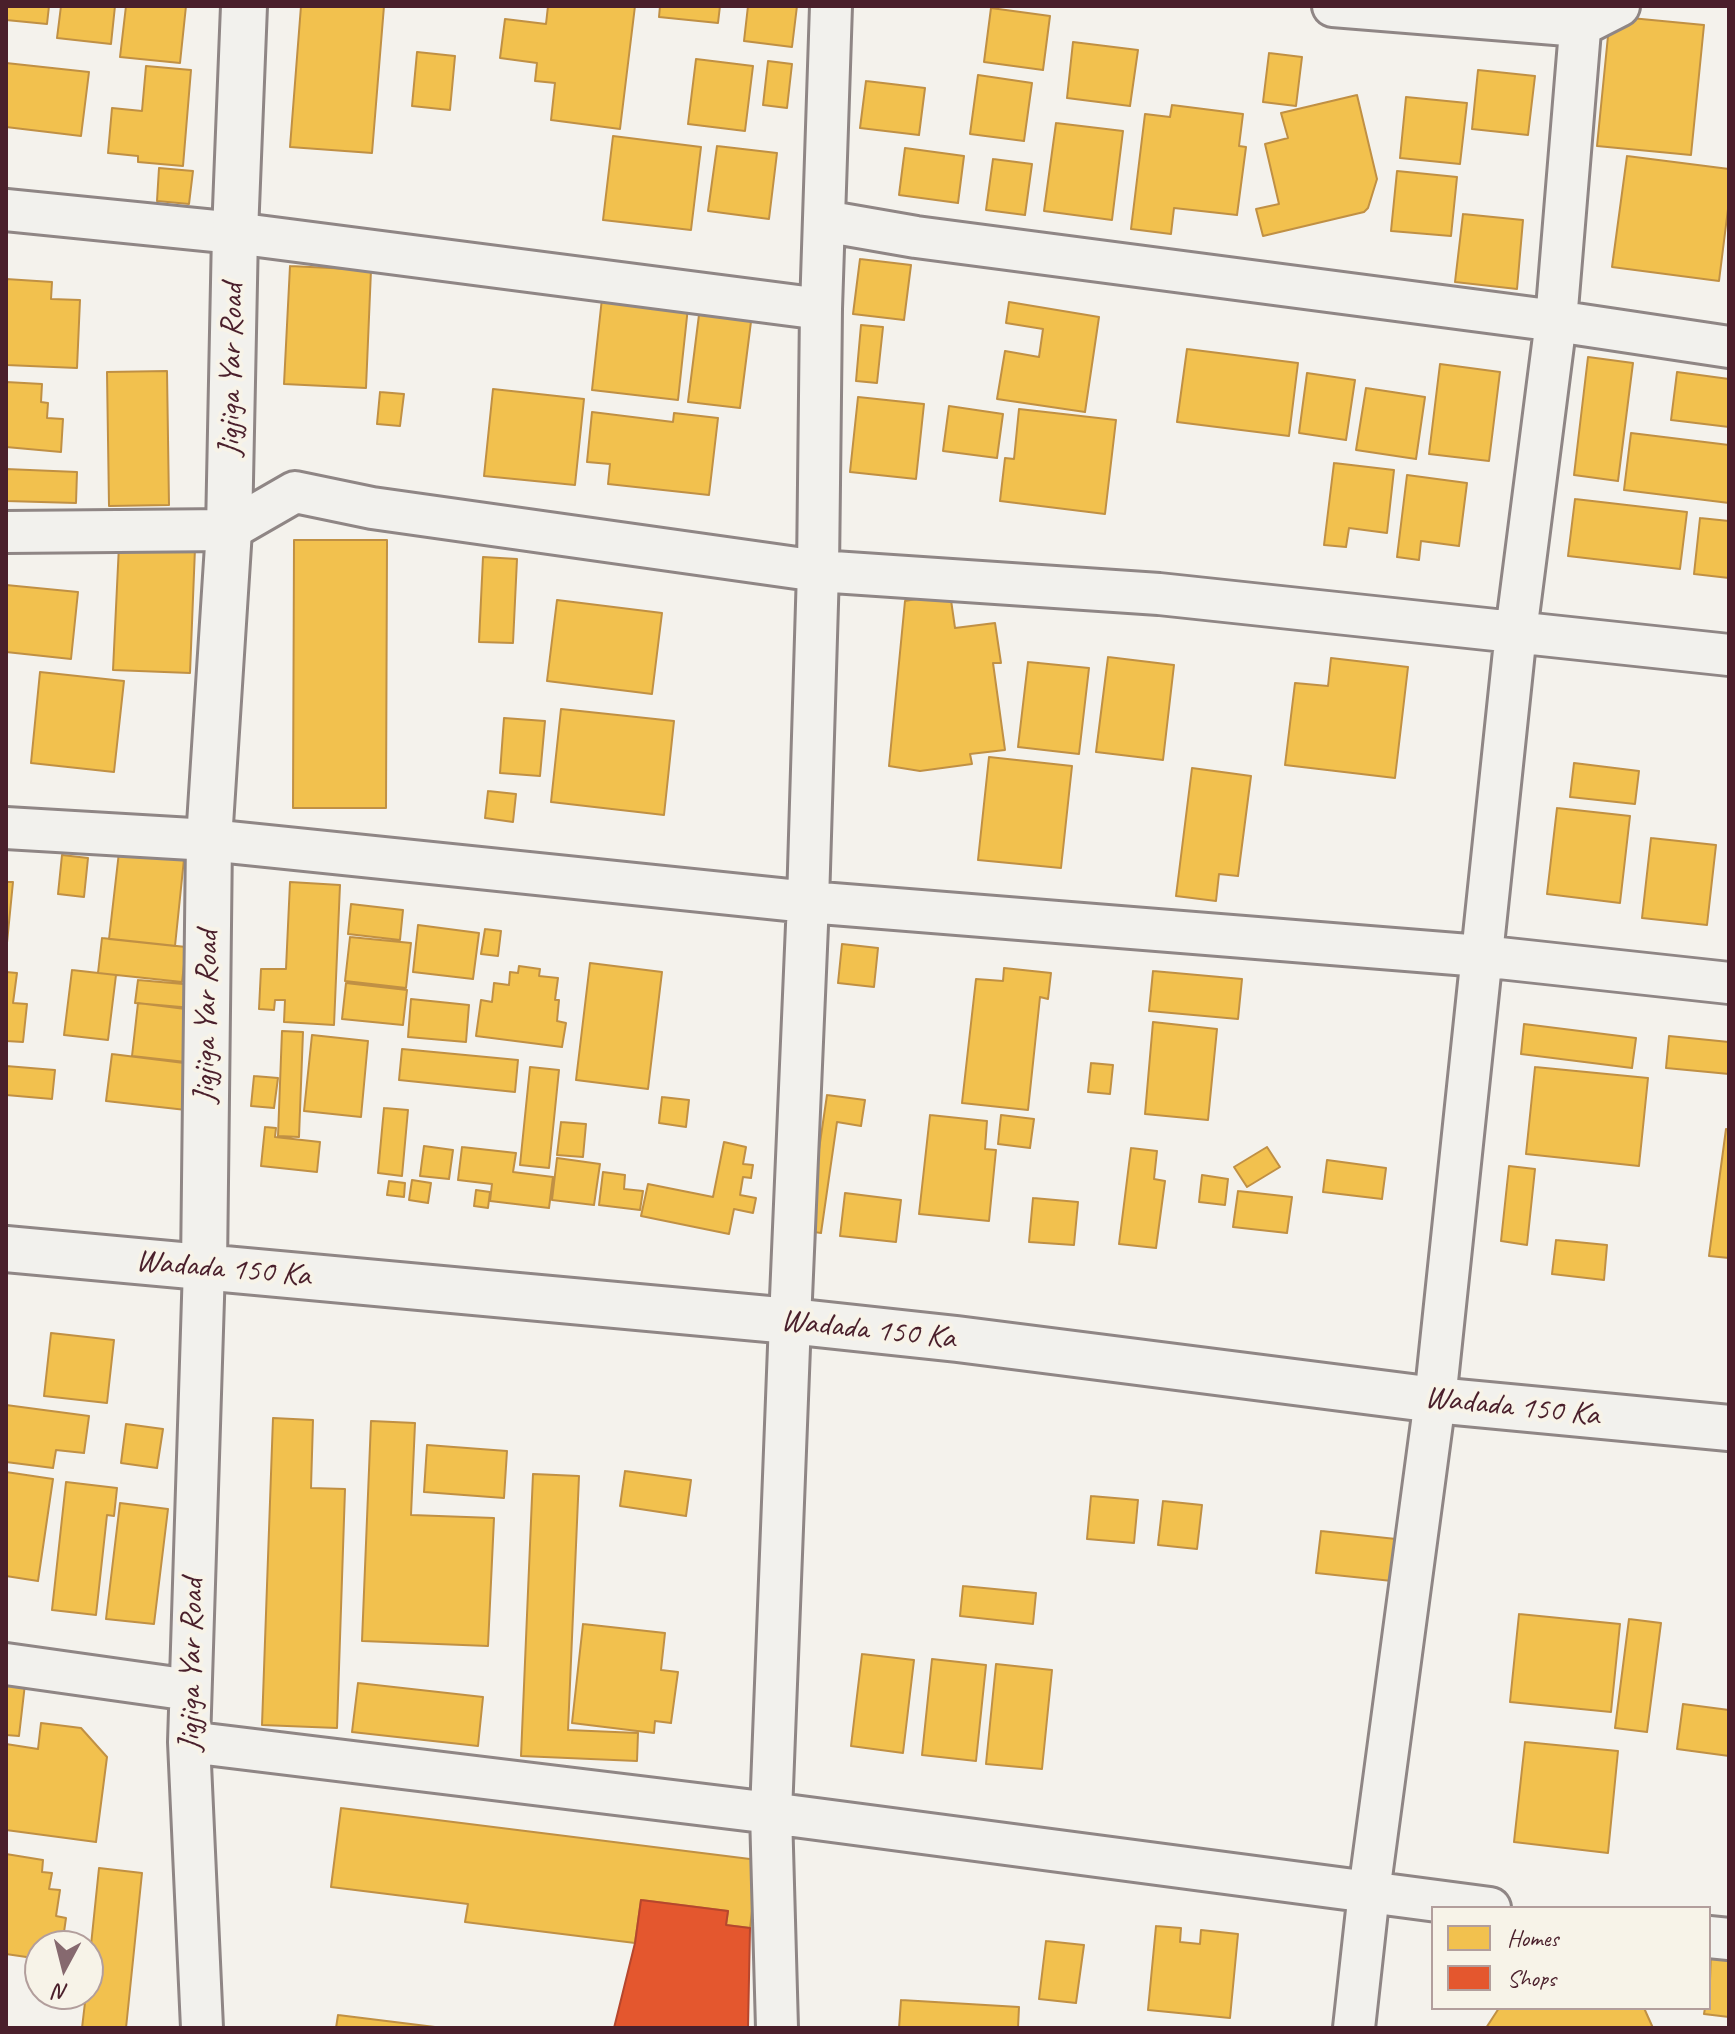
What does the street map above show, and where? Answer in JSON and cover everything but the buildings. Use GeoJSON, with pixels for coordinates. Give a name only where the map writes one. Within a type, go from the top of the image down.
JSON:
{"type":"FeatureCollection","features":[{"type":"Feature","properties":{"kind":"street","name":"Jigjiga Yar Road"},"geometry":{"type":"LineString","coordinates":[[202,2028],[189,1742],[190,1690],[204,1267],[209,840],[229,530],[235,233],[244,6]]}},
{"type":"Feature","properties":{"kind":"street"},"geometry":{"type":"LineString","coordinates":[[777,2028],[771,1813],[808,902],[831,6]]}},
{"type":"Feature","properties":{"kind":"street"},"geometry":{"type":"LineString","coordinates":[[1333,6],[1581,16],[1619,6]]}},
{"type":"Feature","properties":{"kind":"street"},"geometry":{"type":"LineString","coordinates":[[1354,2028],[1369,1892],[1435,1400],[1516,632],[1556,321],[1581,16]]}},
{"type":"Feature","properties":{"kind":"street"},"geometry":{"type":"LineString","coordinates":[[6,210],[235,233],[821,309]]}},
{"type":"Feature","properties":{"kind":"street"},"geometry":{"type":"LineString","coordinates":[[824,221],[932,240],[1556,321],[1729,347]]}},
{"type":"Feature","properties":{"kind":"street"},"geometry":{"type":"LineString","coordinates":[[6,532],[229,530],[295,492],[372,508],[818,571],[1159,594],[1729,655]]}},
{"type":"Feature","properties":{"kind":"street"},"geometry":{"type":"LineString","coordinates":[[6,828],[209,840],[808,902],[1481,956],[1729,983]]}},
{"type":"Feature","properties":{"kind":"street","name":"Wadada 150 Ka"},"geometry":{"type":"LineString","coordinates":[[6,1249],[790,1321],[957,1339],[1435,1400],[1729,1428]]}},
{"type":"Feature","properties":{"kind":"street"},"geometry":{"type":"LineString","coordinates":[[6,1664],[190,1690]]}},
{"type":"Feature","properties":{"kind":"street"},"geometry":{"type":"LineString","coordinates":[[189,1742],[771,1813],[1475,1906]]}}]}
